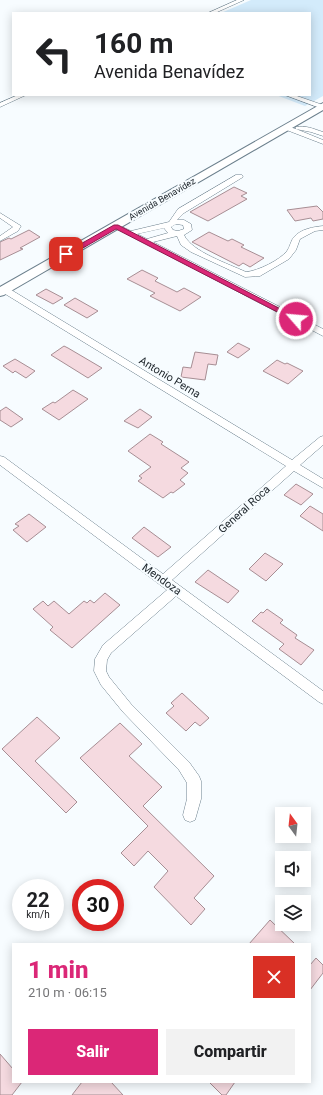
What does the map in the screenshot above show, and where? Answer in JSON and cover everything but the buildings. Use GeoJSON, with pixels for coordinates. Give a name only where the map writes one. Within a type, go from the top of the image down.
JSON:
{"type":"FeatureCollection","features":[{"type":"Feature","properties":{"kind":"main road","name":"Avenida Benavídez"},"geometry":{"type":"LineString","coordinates":[[2,291],[322,106]]}},
{"type":"Feature","properties":{"kind":"street"},"geometry":{"type":"LineString","coordinates":[[213,12],[241,0]]}},
{"type":"Feature","properties":{"kind":"street"},"geometry":{"type":"LineString","coordinates":[[0,105],[21,96]]}},
{"type":"Feature","properties":{"kind":"street"},"geometry":{"type":"LineString","coordinates":[[291,96],[322,106]]}},
{"type":"Feature","properties":{"kind":"street"},"geometry":{"type":"LineString","coordinates":[[286,128],[312,130],[323,134]]}},
{"type":"Feature","properties":{"kind":"street"},"geometry":{"type":"LineString","coordinates":[[286,128],[323,142]]}},
{"type":"Feature","properties":{"kind":"street"},"geometry":{"type":"LineString","coordinates":[[239,177],[181,211],[175,216],[168,230],[178,234],[184,243],[194,250],[245,275],[252,276],[286,257],[292,250],[297,238],[313,229],[323,228]]}},
{"type":"Feature","properties":{"kind":"street"},"geometry":{"type":"LineString","coordinates":[[0,215],[17,226],[0,239]]}},
{"type":"Feature","properties":{"kind":"street"},"geometry":{"type":"LineString","coordinates":[[130,233],[171,223],[182,222],[189,226],[187,232],[152,239],[148,242]]}},
{"type":"Feature","properties":{"kind":"street"},"geometry":{"type":"LineString","coordinates":[[116,226],[323,333]]}},
{"type":"Feature","properties":{"kind":"street","name":"Antonio Perna"},"geometry":{"type":"LineString","coordinates":[[2,291],[323,484]]}},
{"type":"Feature","properties":{"kind":"street","name":"General Roca"},"geometry":{"type":"LineString","coordinates":[[164,580],[323,439]]}},
{"type":"Feature","properties":{"kind":"street","name":"Mendoza"},"geometry":{"type":"LineString","coordinates":[[0,460],[323,698]]}},
{"type":"Feature","properties":{"kind":"street"},"geometry":{"type":"LineString","coordinates":[[176,589],[107,649],[102,659],[100,671],[105,681],[127,708],[184,766],[194,781],[194,798],[190,816]]}},
{"type":"Feature","properties":{"kind":"shaded area"},"geometry":{"type":"Polygon","coordinates":[[[251,0],[323,0],[323,96],[305,106],[279,96],[311,96],[311,12],[223,12],[251,0]]]}},
{"type":"Feature","properties":{"kind":"route"},"geometry":{"type":"LineString","coordinates":[[66,254],[116,226],[296,319]]}}]}
